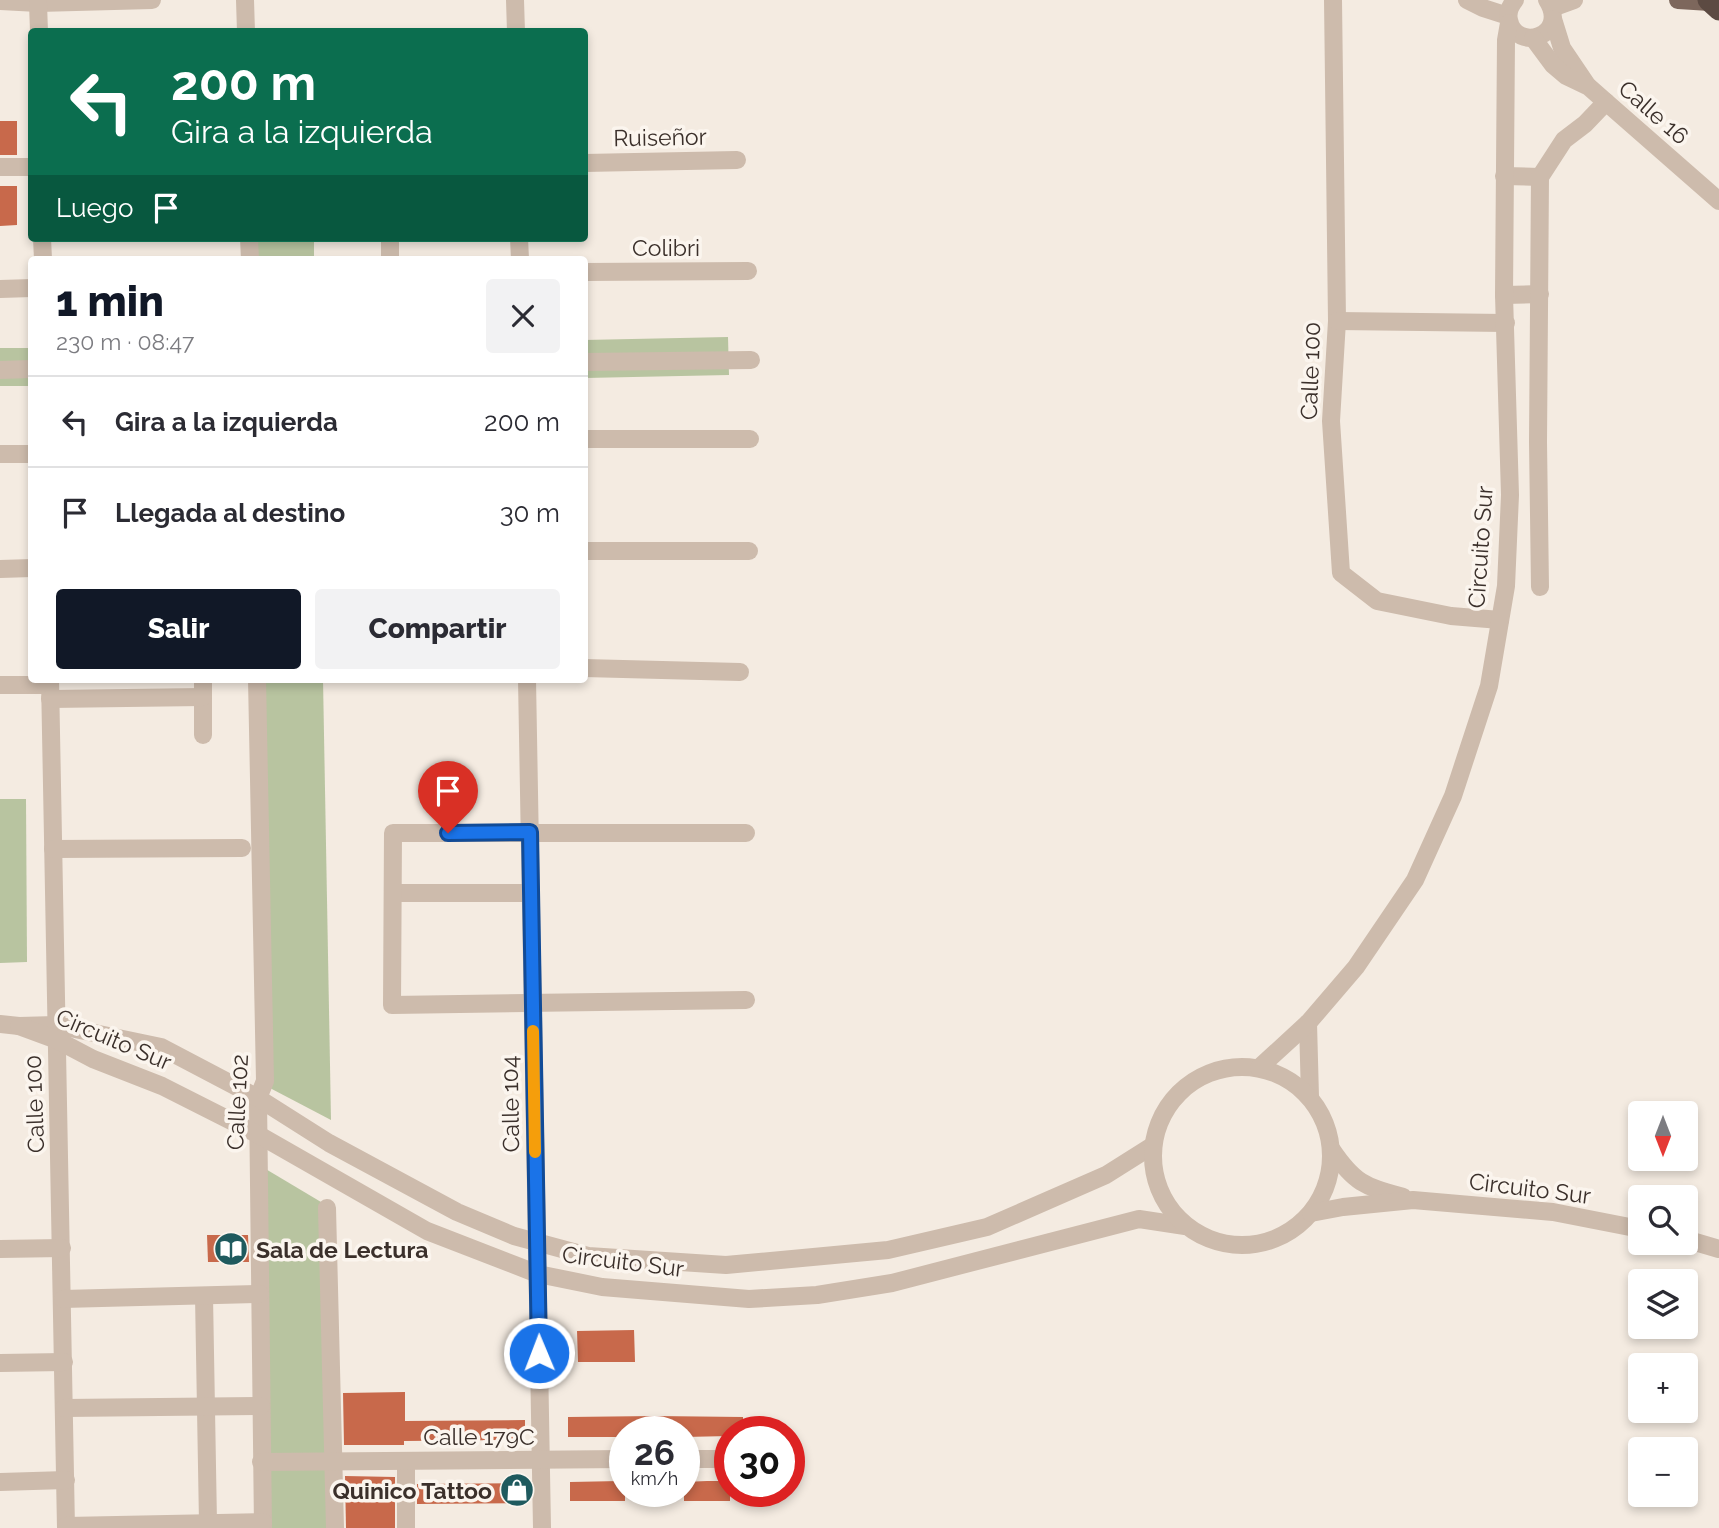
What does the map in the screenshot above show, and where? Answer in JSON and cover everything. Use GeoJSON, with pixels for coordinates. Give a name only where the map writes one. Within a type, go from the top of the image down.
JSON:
{"type":"FeatureCollection","features":[{"type":"Feature","properties":{"kind":"main road"},"geometry":{"type":"LineString","coordinates":[[1678,0],[1712,4]]}},
{"type":"Feature","properties":{"kind":"street"},"geometry":{"type":"LineString","coordinates":[[0,1],[38,3],[152,0]]}},
{"type":"Feature","properties":{"kind":"street"},"geometry":{"type":"LineString","coordinates":[[245,0],[246,28]]}},
{"type":"Feature","properties":{"kind":"street"},"geometry":{"type":"LineString","coordinates":[[515,0],[516,28]]}},
{"type":"Feature","properties":{"kind":"street","name":"Calle 100"},"geometry":{"type":"LineString","coordinates":[[1333,0],[1337,321],[1331,421],[1341,573],[1377,601],[1451,616],[1500,620]]}},
{"type":"Feature","properties":{"kind":"street"},"geometry":{"type":"LineString","coordinates":[[1467,0],[1483,8],[1511,13],[1515,32],[1523,37],[1533,38],[1543,35],[1550,28],[1551,9],[1574,0]]}},
{"type":"Feature","properties":{"kind":"street"},"geometry":{"type":"LineString","coordinates":[[38,3],[39,28]]}},
{"type":"Feature","properties":{"kind":"street","name":"Calle 16"},"geometry":{"type":"LineString","coordinates":[[1551,9],[1562,48],[1589,87],[1719,201]]}},
{"type":"Feature","properties":{"kind":"street","name":"Circuito Sur"},"geometry":{"type":"LineString","coordinates":[[1259,1068],[1308,1023],[1356,967],[1415,880],[1453,796],[1489,686],[1506,586],[1510,495],[1504,295],[1504,176],[1506,40],[1511,13]]}},
{"type":"Feature","properties":{"kind":"street","name":"Calle 16"},"geometry":{"type":"LineString","coordinates":[[1533,38],[1553,65],[1566,76],[1589,87]]}},
{"type":"Feature","properties":{"kind":"street"},"geometry":{"type":"LineString","coordinates":[[1540,587],[1540,177],[1564,140],[1585,124],[1606,102]]}},
{"type":"Feature","properties":{"kind":"street","name":"Ruiseñor"},"geometry":{"type":"LineString","coordinates":[[588,163],[737,160]]}},
{"type":"Feature","properties":{"kind":"street"},"geometry":{"type":"LineString","coordinates":[[0,167],[28,167]]}},
{"type":"Feature","properties":{"kind":"street"},"geometry":{"type":"LineString","coordinates":[[1504,176],[1540,177]]}},
{"type":"Feature","properties":{"kind":"street","name":"Colibri"},"geometry":{"type":"LineString","coordinates":[[588,272],[748,271]]}},
{"type":"Feature","properties":{"kind":"street"},"geometry":{"type":"LineString","coordinates":[[0,289],[28,288]]}},
{"type":"Feature","properties":{"kind":"street"},"geometry":{"type":"LineString","coordinates":[[1504,295],[1540,294]]}},
{"type":"Feature","properties":{"kind":"street"},"geometry":{"type":"LineString","coordinates":[[1337,321],[1506,323]]}},
{"type":"Feature","properties":{"kind":"street"},"geometry":{"type":"LineString","coordinates":[[588,362],[751,360]]}},
{"type":"Feature","properties":{"kind":"street"},"geometry":{"type":"LineString","coordinates":[[0,370],[28,369]]}},
{"type":"Feature","properties":{"kind":"street"},"geometry":{"type":"LineString","coordinates":[[588,439],[750,439]]}},
{"type":"Feature","properties":{"kind":"street"},"geometry":{"type":"LineString","coordinates":[[1509,441],[1538,442]]}},
{"type":"Feature","properties":{"kind":"street"},"geometry":{"type":"LineString","coordinates":[[0,454],[28,454]]}},
{"type":"Feature","properties":{"kind":"street"},"geometry":{"type":"LineString","coordinates":[[588,551],[749,551]]}},
{"type":"Feature","properties":{"kind":"street"},"geometry":{"type":"LineString","coordinates":[[0,569],[28,568]]}},
{"type":"Feature","properties":{"kind":"street"},"geometry":{"type":"LineString","coordinates":[[588,668],[740,672]]}},
{"type":"Feature","properties":{"kind":"street"},"geometry":{"type":"LineString","coordinates":[[111,683],[111,698]]}},
{"type":"Feature","properties":{"kind":"street","name":"Calle 102"},"geometry":{"type":"LineString","coordinates":[[257,683],[265,1082],[258,1098],[263,1525]]}},
{"type":"Feature","properties":{"kind":"street","name":"Calle 104"},"geometry":{"type":"LineString","coordinates":[[527,683],[542,1528]]}},
{"type":"Feature","properties":{"kind":"street"},"geometry":{"type":"LineString","coordinates":[[0,685],[50,688],[111,698],[203,688],[203,735]]}},
{"type":"Feature","properties":{"kind":"street","name":"Calle 100"},"geometry":{"type":"LineString","coordinates":[[50,688],[66,1527]]}},
{"type":"Feature","properties":{"kind":"street"},"geometry":{"type":"LineString","coordinates":[[746,833],[393,833],[392,1004],[746,1000]]}},
{"type":"Feature","properties":{"kind":"street"},"geometry":{"type":"LineString","coordinates":[[53,849],[242,848]]}},
{"type":"Feature","properties":{"kind":"street"},"geometry":{"type":"LineString","coordinates":[[393,893],[531,893]]}},
{"type":"Feature","properties":{"kind":"street"},"geometry":{"type":"LineString","coordinates":[[1308,1023],[1310,1097]]}},
{"type":"Feature","properties":{"kind":"street","name":"Circuito Sur"},"geometry":{"type":"LineString","coordinates":[[0,1024],[161,1047],[258,1098],[329,1143],[457,1212],[514,1236],[588,1255],[726,1265],[888,1250],[987,1227],[1106,1175],[1152,1146]]}},
{"type":"Feature","properties":{"kind":"street","name":"Circuito Sur"},"geometry":{"type":"LineString","coordinates":[[57,1032],[93,1059],[162,1086],[258,1135],[428,1231],[538,1274],[602,1287],[750,1299],[817,1295],[892,1283],[1139,1219],[1185,1226]]}},
{"type":"Feature","properties":{"kind":"street"},"geometry":{"type":"LineString","coordinates":[[1229,1067],[1259,1068],[1287,1078],[1310,1097],[1325,1122],[1332,1150],[1330,1173],[1323,1194],[1311,1213],[1290,1232],[1264,1243],[1236,1245],[1209,1239],[1185,1226],[1165,1203],[1154,1176],[1152,1146],[1160,1118],[1177,1094],[1201,1076],[1229,1067]]}},
{"type":"Feature","properties":{"kind":"street","name":"Circuito Sur"},"geometry":{"type":"LineString","coordinates":[[1332,1150],[1346,1171],[1365,1186],[1413,1200]]}},
{"type":"Feature","properties":{"kind":"street","name":"Circuito Sur"},"geometry":{"type":"LineString","coordinates":[[1311,1213],[1413,1200],[1553,1212],[1628,1227]]}},
{"type":"Feature","properties":{"kind":"street"},"geometry":{"type":"LineString","coordinates":[[327,1208],[335,1528]]}},
{"type":"Feature","properties":{"kind":"street"},"geometry":{"type":"LineString","coordinates":[[1698,1243],[1719,1249]]}},
{"type":"Feature","properties":{"kind":"street"},"geometry":{"type":"LineString","coordinates":[[0,1249],[62,1248]]}},
{"type":"Feature","properties":{"kind":"street"},"geometry":{"type":"LineString","coordinates":[[63,1299],[260,1294]]}},
{"type":"Feature","properties":{"kind":"street"},"geometry":{"type":"LineString","coordinates":[[204,1296],[208,1523]]}},
{"type":"Feature","properties":{"kind":"street"},"geometry":{"type":"LineString","coordinates":[[0,1363],[64,1362]]}},
{"type":"Feature","properties":{"kind":"street"},"geometry":{"type":"LineString","coordinates":[[64,1408],[261,1406]]}},
{"type":"Feature","properties":{"kind":"street","name":"Calle 179C"},"geometry":{"type":"LineString","coordinates":[[261,1462],[609,1459]]}},
{"type":"Feature","properties":{"kind":"street"},"geometry":{"type":"LineString","coordinates":[[405,1461],[406,1528]]}},
{"type":"Feature","properties":{"kind":"street"},"geometry":{"type":"LineString","coordinates":[[0,1482],[66,1480]]}},
{"type":"Feature","properties":{"kind":"street"},"geometry":{"type":"LineString","coordinates":[[66,1527],[208,1523],[263,1525]]}},
{"type":"Feature","properties":{"kind":"green space"},"geometry":{"type":"Polygon","coordinates":[[[255,242],[314,242],[314,256],[255,256],[255,242]]]}},
{"type":"Feature","properties":{"kind":"green space"},"geometry":{"type":"Polygon","coordinates":[[[728,337],[729,375],[588,378],[588,340],[728,337]]]}},
{"type":"Feature","properties":{"kind":"green space"},"geometry":{"type":"Polygon","coordinates":[[[0,348],[28,348],[28,386],[0,386],[0,348]]]}},
{"type":"Feature","properties":{"kind":"green space"},"geometry":{"type":"Polygon","coordinates":[[[262,683],[323,683],[331,1120],[268,1087],[262,683]]]}},
{"type":"Feature","properties":{"kind":"green space"},"geometry":{"type":"Polygon","coordinates":[[[0,799],[26,799],[27,962],[0,963],[0,799]]]}},
{"type":"Feature","properties":{"kind":"green space"},"geometry":{"type":"Polygon","coordinates":[[[264,1168],[321,1202],[331,1528],[269,1528],[264,1168]]]}},
{"type":"Feature","properties":{"kind":"building"},"geometry":{"type":"Polygon","coordinates":[[[0,121],[17,121],[17,155],[0,155],[0,121]]]}},
{"type":"Feature","properties":{"kind":"building"},"geometry":{"type":"Polygon","coordinates":[[[0,186],[17,186],[17,225],[0,226],[0,186]]]}},
{"type":"Feature","properties":{"kind":"building","name":"Sala de Lectura"},"geometry":{"type":"Polygon","coordinates":[[[207,1235],[248,1235],[249,1262],[208,1262],[207,1235]]]}},
{"type":"Feature","properties":{"kind":"building"},"geometry":{"type":"Polygon","coordinates":[[[634,1330],[635,1362],[578,1362],[577,1331],[634,1330]]]}},
{"type":"Feature","properties":{"kind":"building"},"geometry":{"type":"Polygon","coordinates":[[[405,1392],[405,1421],[525,1420],[525,1440],[404,1441],[404,1445],[344,1445],[343,1393],[405,1392]]]}},
{"type":"Feature","properties":{"kind":"building"},"geometry":{"type":"Polygon","coordinates":[[[568,1417],[609,1417],[609,1437],[568,1437],[568,1417]]]}},
{"type":"Feature","properties":{"kind":"building"},"geometry":{"type":"Polygon","coordinates":[[[700,1417],[714,1417],[714,1436],[700,1437],[700,1417]]]}},
{"type":"Feature","properties":{"kind":"building"},"geometry":{"type":"Polygon","coordinates":[[[345,1476],[395,1477],[395,1528],[346,1528],[345,1476]]]}},
{"type":"Feature","properties":{"kind":"building"},"geometry":{"type":"Polygon","coordinates":[[[609,1481],[609,1501],[570,1501],[570,1482],[609,1481]]]}},
{"type":"Feature","properties":{"kind":"building"},"geometry":{"type":"Polygon","coordinates":[[[714,1481],[714,1501],[700,1501],[700,1482],[714,1481]]]}},
{"type":"Feature","properties":{"kind":"building"},"geometry":{"type":"Polygon","coordinates":[[[524,1483],[524,1503],[417,1504],[417,1484],[524,1483]]]}},
{"type":"Feature","properties":{"kind":"slow traffic"},"geometry":{"type":"LineString","coordinates":[[533,1031],[535,1152]]}},
{"type":"Feature","properties":{"kind":"place","name":"Sala de Lectura"},"geometry":{"type":"Point","coordinates":[231,1249]}},
{"type":"Feature","properties":{"kind":"place","name":"Quinico Tattoo"},"geometry":{"type":"Point","coordinates":[517,1490]}},
{"type":"Feature","properties":{"kind":"route"},"geometry":{"type":"LineString","coordinates":[[448,833],[530,832],[539,1353]]}}]}
